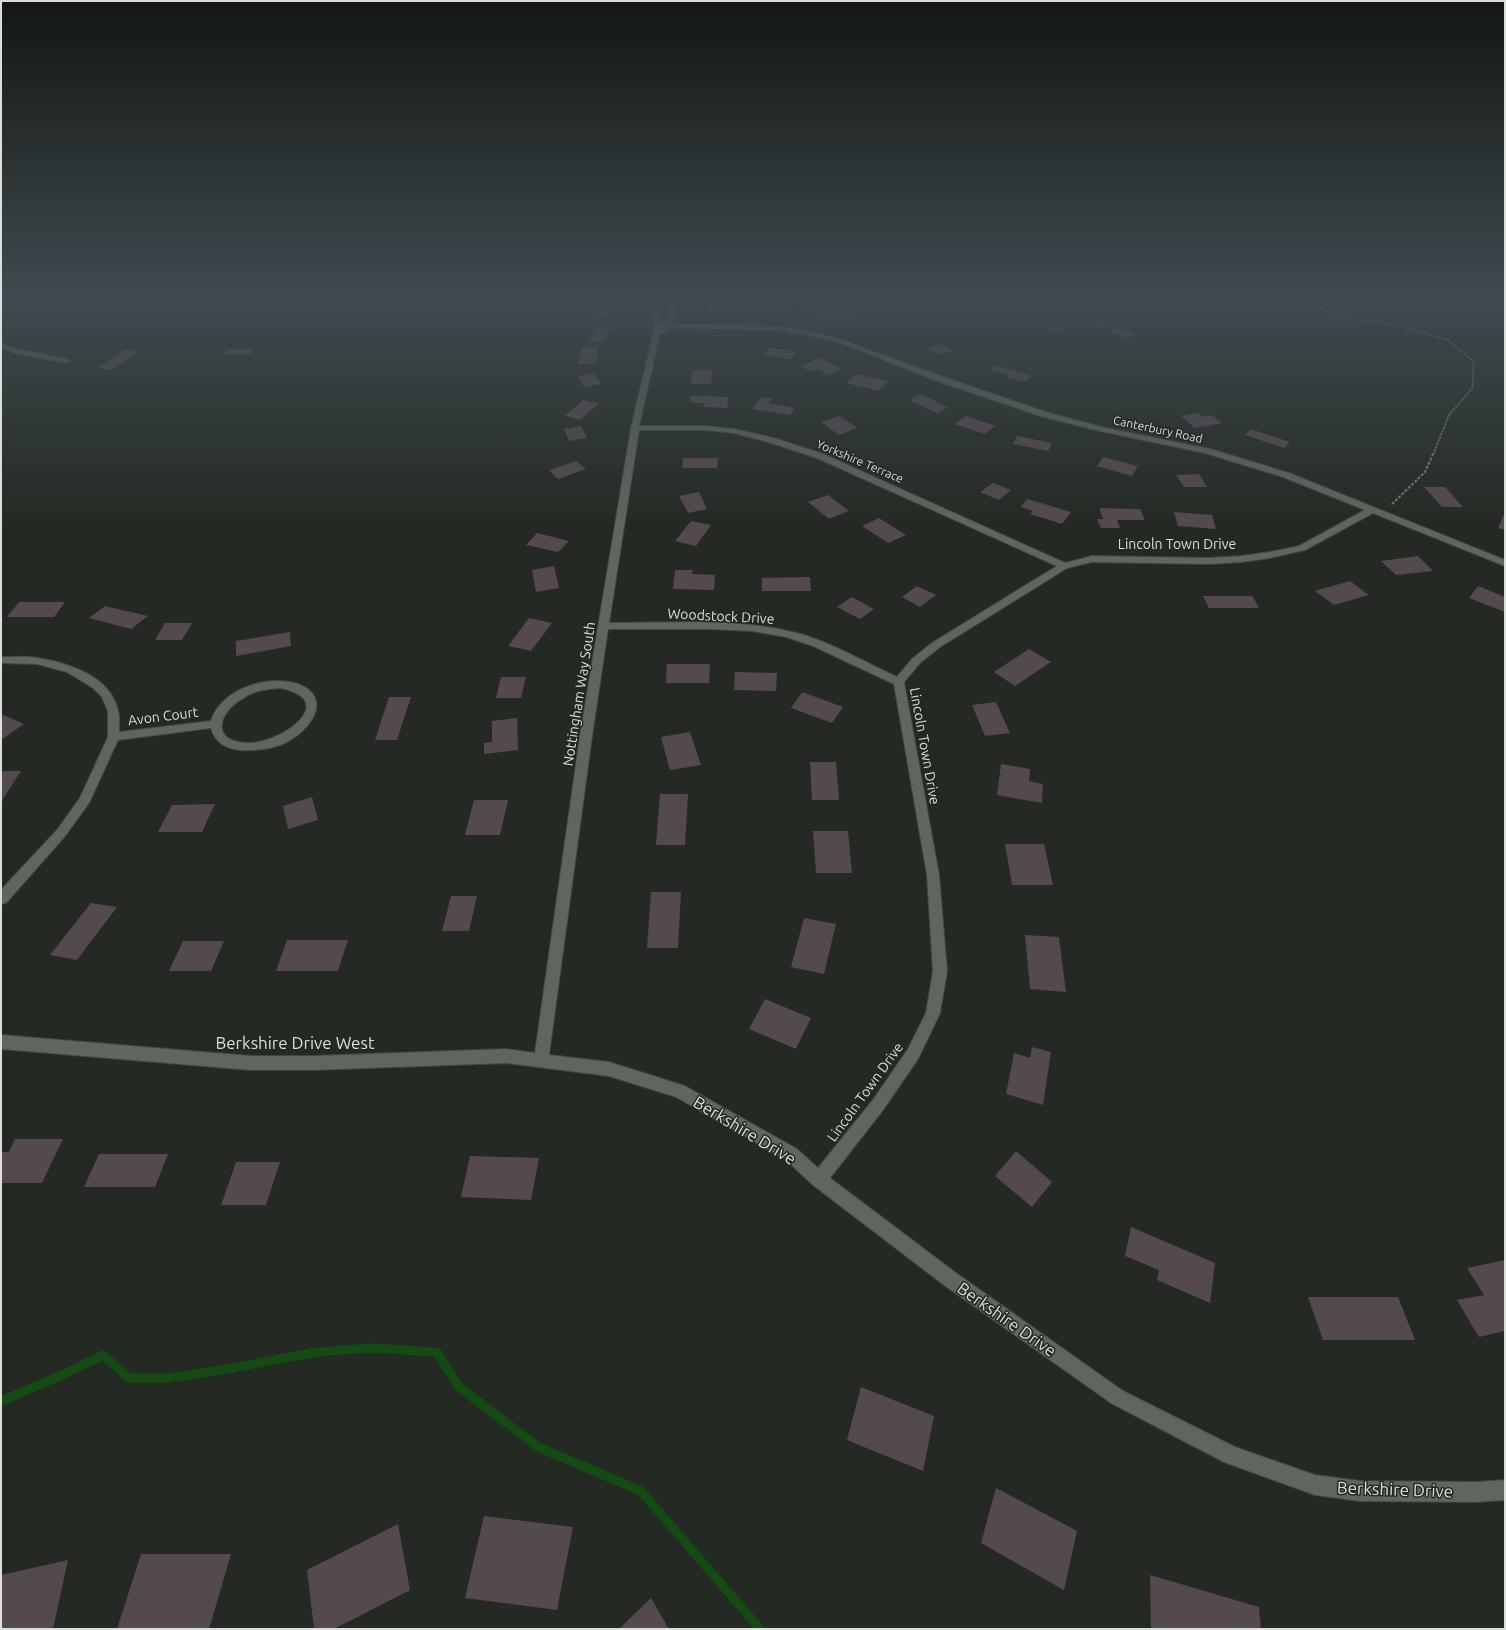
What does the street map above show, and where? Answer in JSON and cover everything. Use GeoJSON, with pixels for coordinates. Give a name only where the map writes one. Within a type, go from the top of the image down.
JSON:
{"type":"FeatureCollection","features":[{"type":"Feature","properties":{"kind":"street","name":"Nottingham Way South"},"geometry":{"type":"LineString","coordinates":[[541,1060],[586,736],[635,428],[647,373]]}},
{"type":"Feature","properties":{"kind":"street","name":"Canterbury Road"},"geometry":{"type":"LineString","coordinates":[[925,373],[1043,414],[1100,429],[1237,459],[1286,474],[1505,563]]}},
{"type":"Feature","properties":{"kind":"street","name":"Yorkshire Terrace"},"geometry":{"type":"LineString","coordinates":[[635,428],[704,428],[734,431],[771,440],[820,456],[1064,566]]}},
{"type":"Feature","properties":{"kind":"street","name":"Lincoln Town Drive"},"geometry":{"type":"LineString","coordinates":[[819,1179],[878,1105],[914,1054],[933,1013],[940,972],[933,875],[899,682],[916,661],[936,645],[1064,566],[1092,559],[1127,558],[1209,561],[1242,560],[1302,548],[1377,512]]}},
{"type":"Feature","properties":{"kind":"street","name":"Woodstock Drive"},"geometry":{"type":"LineString","coordinates":[[604,626],[710,626],[752,628],[788,634],[817,644],[899,682]]}},
{"type":"Feature","properties":{"kind":"street"},"geometry":{"type":"LineString","coordinates":[[1,660],[37,661],[71,670],[97,685],[107,696],[113,711],[114,737],[85,800],[61,833],[1,899]]}},
{"type":"Feature","properties":{"kind":"street","name":"Avon Court"},"geometry":{"type":"LineString","coordinates":[[269,685],[289,685],[298,688],[305,692],[312,704],[311,711],[302,726],[283,739],[259,746],[242,746],[227,743],[220,738],[216,732],[215,724],[222,710],[232,700],[247,691],[269,685]]}},
{"type":"Feature","properties":{"kind":"street","name":"Avon Court"},"geometry":{"type":"LineString","coordinates":[[114,737],[215,724]]}},
{"type":"Feature","properties":{"kind":"street","name":"Berkshire Drive West"},"geometry":{"type":"LineString","coordinates":[[1,1042],[251,1063],[312,1063],[507,1056],[541,1060]]}},
{"type":"Feature","properties":{"kind":"street","name":"Berkshire Drive"},"geometry":{"type":"LineString","coordinates":[[541,1060],[609,1069],[680,1091],[791,1154],[819,1179],[950,1279],[1117,1397],[1231,1455],[1315,1485],[1360,1491],[1476,1492],[1505,1490]]}},
{"type":"Feature","properties":{"kind":"path"},"geometry":{"type":"LineString","coordinates":[[1377,512],[1425,472],[1438,445],[1449,415],[1472,389],[1473,373]]}},
{"type":"Feature","properties":{"kind":"building"},"geometry":{"type":"Polygon","coordinates":[[[593,373],[601,384],[584,387],[577,376],[593,373]]]}},
{"type":"Feature","properties":{"kind":"building"},"geometry":{"type":"Polygon","coordinates":[[[692,373],[712,373],[711,384],[691,384],[692,373]]]}},
{"type":"Feature","properties":{"kind":"building"},"geometry":{"type":"Polygon","coordinates":[[[1002,373],[1022,373],[1031,376],[1025,382],[1007,377],[1009,375],[1002,373]]]}},
{"type":"Feature","properties":{"kind":"building"},"geometry":{"type":"Polygon","coordinates":[[[856,374],[888,381],[879,391],[846,383],[856,374]]]}},
{"type":"Feature","properties":{"kind":"building"},"geometry":{"type":"Polygon","coordinates":[[[920,394],[948,407],[937,413],[909,400],[920,394]]]}},
{"type":"Feature","properties":{"kind":"building"},"geometry":{"type":"Polygon","coordinates":[[[691,396],[729,397],[727,408],[703,407],[704,403],[689,402],[691,396]]]}},
{"type":"Feature","properties":{"kind":"building"},"geometry":{"type":"Polygon","coordinates":[[[761,397],[772,399],[768,403],[795,408],[790,415],[752,409],[761,397]]]}},
{"type":"Feature","properties":{"kind":"building"},"geometry":{"type":"Polygon","coordinates":[[[583,400],[599,403],[580,420],[565,416],[583,400]]]}},
{"type":"Feature","properties":{"kind":"building"},"geometry":{"type":"Polygon","coordinates":[[[1198,413],[1203,417],[1212,415],[1222,423],[1195,428],[1181,416],[1198,413]]]}},
{"type":"Feature","properties":{"kind":"building"},"geometry":{"type":"Polygon","coordinates":[[[839,416],[858,428],[839,435],[821,422],[839,416]]]}},
{"type":"Feature","properties":{"kind":"building"},"geometry":{"type":"Polygon","coordinates":[[[966,416],[995,426],[985,434],[955,424],[966,416]]]}},
{"type":"Feature","properties":{"kind":"building"},"geometry":{"type":"Polygon","coordinates":[[[581,426],[587,438],[569,441],[564,429],[581,426]]]}},
{"type":"Feature","properties":{"kind":"building"},"geometry":{"type":"Polygon","coordinates":[[[1251,429],[1290,442],[1284,448],[1245,435],[1251,429]]]}},
{"type":"Feature","properties":{"kind":"building"},"geometry":{"type":"Polygon","coordinates":[[[1017,436],[1052,443],[1048,451],[1013,444],[1017,436]]]}},
{"type":"Feature","properties":{"kind":"building"},"geometry":{"type":"Polygon","coordinates":[[[1103,457],[1138,466],[1132,476],[1097,466],[1103,457]]]}},
{"type":"Feature","properties":{"kind":"building"},"geometry":{"type":"Polygon","coordinates":[[[683,458],[718,458],[717,468],[682,468],[683,458]]]}},
{"type":"Feature","properties":{"kind":"building"},"geometry":{"type":"Polygon","coordinates":[[[576,461],[586,469],[558,479],[549,470],[576,461]]]}},
{"type":"Feature","properties":{"kind":"building"},"geometry":{"type":"Polygon","coordinates":[[[1199,474],[1207,487],[1184,487],[1176,475],[1199,474]]]}},
{"type":"Feature","properties":{"kind":"building"},"geometry":{"type":"Polygon","coordinates":[[[993,483],[1011,490],[999,500],[980,492],[993,483]]]}},
{"type":"Feature","properties":{"kind":"building"},"geometry":{"type":"Polygon","coordinates":[[[1424,487],[1445,487],[1463,507],[1442,507],[1424,487]]]}},
{"type":"Feature","properties":{"kind":"building"},"geometry":{"type":"Polygon","coordinates":[[[699,492],[707,509],[688,513],[679,496],[699,492]]]}},
{"type":"Feature","properties":{"kind":"building"},"geometry":{"type":"Polygon","coordinates":[[[828,495],[849,511],[829,519],[808,502],[828,495]]]}},
{"type":"Feature","properties":{"kind":"building"},"geometry":{"type":"Polygon","coordinates":[[[1027,499],[1071,512],[1062,524],[1030,514],[1033,511],[1021,507],[1027,499]]]}},
{"type":"Feature","properties":{"kind":"building"},"geometry":{"type":"Polygon","coordinates":[[[1099,508],[1140,509],[1145,520],[1117,520],[1120,528],[1101,528],[1097,519],[1103,519],[1099,508]]]}},
{"type":"Feature","properties":{"kind":"building"},"geometry":{"type":"Polygon","coordinates":[[[1174,512],[1212,515],[1216,529],[1178,526],[1174,512]]]}},
{"type":"Feature","properties":{"kind":"building"},"geometry":{"type":"Polygon","coordinates":[[[1503,516],[1505,516],[1505,530],[1498,528],[1503,516]]]}},
{"type":"Feature","properties":{"kind":"building"},"geometry":{"type":"Polygon","coordinates":[[[879,518],[906,535],[888,543],[862,526],[879,518]]]}},
{"type":"Feature","properties":{"kind":"building"},"geometry":{"type":"Polygon","coordinates":[[[691,521],[711,525],[696,546],[675,541],[691,521]]]}},
{"type":"Feature","properties":{"kind":"building"},"geometry":{"type":"Polygon","coordinates":[[[537,533],[569,541],[558,552],[526,545],[537,533]]]}},
{"type":"Feature","properties":{"kind":"building"},"geometry":{"type":"Polygon","coordinates":[[[1418,556],[1433,571],[1396,575],[1381,561],[1418,556]]]}},
{"type":"Feature","properties":{"kind":"building"},"geometry":{"type":"Polygon","coordinates":[[[554,566],[559,588],[536,592],[532,570],[554,566]]]}},
{"type":"Feature","properties":{"kind":"building"},"geometry":{"type":"Polygon","coordinates":[[[675,570],[693,570],[692,574],[715,575],[714,590],[673,589],[675,570]]]}},
{"type":"Feature","properties":{"kind":"building"},"geometry":{"type":"Polygon","coordinates":[[[810,577],[811,591],[762,591],[762,578],[810,577]]]}},
{"type":"Feature","properties":{"kind":"building"},"geometry":{"type":"Polygon","coordinates":[[[1350,581],[1369,595],[1334,605],[1315,591],[1350,581]]]}},
{"type":"Feature","properties":{"kind":"building"},"geometry":{"type":"Polygon","coordinates":[[[917,586],[936,595],[920,607],[902,597],[917,586]]]}},
{"type":"Feature","properties":{"kind":"building"},"geometry":{"type":"Polygon","coordinates":[[[1478,586],[1505,597],[1505,612],[1469,598],[1478,586]]]}},
{"type":"Feature","properties":{"kind":"building"},"geometry":{"type":"Polygon","coordinates":[[[1203,596],[1252,596],[1259,608],[1209,608],[1203,596]]]}},
{"type":"Feature","properties":{"kind":"building"},"geometry":{"type":"Polygon","coordinates":[[[852,597],[874,609],[860,619],[837,607],[852,597]]]}},
{"type":"Feature","properties":{"kind":"building"},"geometry":{"type":"Polygon","coordinates":[[[19,602],[65,602],[54,617],[7,617],[19,602]]]}},
{"type":"Feature","properties":{"kind":"building"},"geometry":{"type":"Polygon","coordinates":[[[105,606],[148,616],[131,629],[89,618],[105,606]]]}},
{"type":"Feature","properties":{"kind":"building"},"geometry":{"type":"Polygon","coordinates":[[[529,618],[552,623],[531,651],[508,646],[529,618]]]}},
{"type":"Feature","properties":{"kind":"building"},"geometry":{"type":"Polygon","coordinates":[[[165,623],[192,623],[182,640],[155,640],[165,623]]]}},
{"type":"Feature","properties":{"kind":"building"},"geometry":{"type":"Polygon","coordinates":[[[290,632],[291,646],[236,656],[236,641],[290,632]]]}},
{"type":"Feature","properties":{"kind":"building"},"geometry":{"type":"Polygon","coordinates":[[[1029,649],[1051,662],[1015,686],[994,672],[1029,649]]]}},
{"type":"Feature","properties":{"kind":"building"},"geometry":{"type":"Polygon","coordinates":[[[667,664],[710,664],[709,683],[666,683],[667,664]]]}},
{"type":"Feature","properties":{"kind":"building"},"geometry":{"type":"Polygon","coordinates":[[[735,672],[777,673],[776,691],[734,690],[735,672]]]}},
{"type":"Feature","properties":{"kind":"building"},"geometry":{"type":"Polygon","coordinates":[[[501,677],[526,677],[521,698],[496,698],[501,677]]]}},
{"type":"Feature","properties":{"kind":"building"},"geometry":{"type":"Polygon","coordinates":[[[802,692],[843,707],[832,723],[791,708],[802,692]]]}},
{"type":"Feature","properties":{"kind":"building"},"geometry":{"type":"Polygon","coordinates":[[[389,697],[411,697],[397,740],[375,740],[389,697]]]}},
{"type":"Feature","properties":{"kind":"building"},"geometry":{"type":"Polygon","coordinates":[[[996,702],[1010,733],[985,736],[972,705],[996,702]]]}},
{"type":"Feature","properties":{"kind":"building"},"geometry":{"type":"Polygon","coordinates":[[[1,714],[24,724],[1,740],[1,714]]]}},
{"type":"Feature","properties":{"kind":"building"},"geometry":{"type":"Polygon","coordinates":[[[517,718],[518,750],[484,754],[484,743],[492,742],[492,721],[517,718]]]}},
{"type":"Feature","properties":{"kind":"building"},"geometry":{"type":"Polygon","coordinates":[[[690,732],[701,765],[670,770],[661,737],[690,732]]]}},
{"type":"Feature","properties":{"kind":"building"},"geometry":{"type":"Polygon","coordinates":[[[810,762],[836,762],[839,800],[812,800],[810,762]]]}},
{"type":"Feature","properties":{"kind":"building"},"geometry":{"type":"Polygon","coordinates":[[[1001,764],[1030,769],[1029,781],[1043,784],[1042,803],[997,795],[1001,764]]]}},
{"type":"Feature","properties":{"kind":"building"},"geometry":{"type":"Polygon","coordinates":[[[1,771],[21,771],[1,802],[1,771]]]}},
{"type":"Feature","properties":{"kind":"building"},"geometry":{"type":"Polygon","coordinates":[[[660,794],[688,794],[685,845],[656,845],[660,794]]]}},
{"type":"Feature","properties":{"kind":"building"},"geometry":{"type":"Polygon","coordinates":[[[312,797],[318,820],[288,829],[283,806],[312,797]]]}},
{"type":"Feature","properties":{"kind":"building"},"geometry":{"type":"Polygon","coordinates":[[[474,800],[508,800],[500,835],[465,835],[474,800]]]}},
{"type":"Feature","properties":{"kind":"building"},"geometry":{"type":"Polygon","coordinates":[[[215,804],[202,832],[158,832],[172,805],[215,804]]]}},
{"type":"Feature","properties":{"kind":"building"},"geometry":{"type":"Polygon","coordinates":[[[813,831],[848,831],[852,873],[816,873],[813,831]]]}},
{"type":"Feature","properties":{"kind":"building"},"geometry":{"type":"Polygon","coordinates":[[[1005,844],[1044,844],[1053,885],[1012,885],[1005,844]]]}},
{"type":"Feature","properties":{"kind":"building"},"geometry":{"type":"Polygon","coordinates":[[[651,892],[681,892],[678,948],[647,948],[651,892]]]}},
{"type":"Feature","properties":{"kind":"building"},"geometry":{"type":"Polygon","coordinates":[[[451,896],[477,896],[469,931],[442,931],[451,896]]]}},
{"type":"Feature","properties":{"kind":"building"},"geometry":{"type":"Polygon","coordinates":[[[91,903],[117,907],[77,960],[50,955],[91,903]]]}},
{"type":"Feature","properties":{"kind":"building"},"geometry":{"type":"Polygon","coordinates":[[[804,918],[836,924],[824,974],[791,967],[804,918]]]}},
{"type":"Feature","properties":{"kind":"building"},"geometry":{"type":"Polygon","coordinates":[[[1025,935],[1059,937],[1066,992],[1030,989],[1025,935]]]}},
{"type":"Feature","properties":{"kind":"building"},"geometry":{"type":"Polygon","coordinates":[[[287,940],[348,940],[338,971],[276,971],[287,940]]]}},
{"type":"Feature","properties":{"kind":"building"},"geometry":{"type":"Polygon","coordinates":[[[183,941],[224,941],[211,971],[169,971],[183,941]]]}},
{"type":"Feature","properties":{"kind":"building"},"geometry":{"type":"Polygon","coordinates":[[[765,999],[811,1018],[796,1049],[749,1029],[765,999]]]}},
{"type":"Feature","properties":{"kind":"building"},"geometry":{"type":"Polygon","coordinates":[[[1032,1047],[1051,1052],[1043,1105],[1006,1094],[1014,1053],[1030,1058],[1032,1047]]]}},
{"type":"Feature","properties":{"kind":"building"},"geometry":{"type":"Polygon","coordinates":[[[15,1139],[63,1139],[42,1183],[1,1183],[1,1152],[9,1152],[15,1139]]]}},
{"type":"Feature","properties":{"kind":"building"},"geometry":{"type":"Polygon","coordinates":[[[1016,1151],[1052,1182],[1032,1207],[995,1176],[1016,1151]]]}},
{"type":"Feature","properties":{"kind":"building"},"geometry":{"type":"Polygon","coordinates":[[[99,1154],[168,1154],[155,1187],[84,1187],[99,1154]]]}},
{"type":"Feature","properties":{"kind":"building"},"geometry":{"type":"Polygon","coordinates":[[[470,1156],[539,1158],[531,1200],[461,1197],[470,1156]]]}},
{"type":"Feature","properties":{"kind":"building"},"geometry":{"type":"Polygon","coordinates":[[[236,1162],[280,1162],[266,1205],[221,1205],[236,1162]]]}},
{"type":"Feature","properties":{"kind":"building"},"geometry":{"type":"Polygon","coordinates":[[[1131,1227],[1215,1263],[1210,1303],[1157,1280],[1159,1270],[1125,1256],[1131,1227]]]}},
{"type":"Feature","properties":{"kind":"building"},"geometry":{"type":"Polygon","coordinates":[[[1505,1260],[1505,1331],[1479,1337],[1457,1300],[1484,1295],[1467,1268],[1505,1260]]]}},
{"type":"Feature","properties":{"kind":"building"},"geometry":{"type":"Polygon","coordinates":[[[1308,1297],[1398,1297],[1415,1340],[1323,1340],[1308,1297]]]}},
{"type":"Feature","properties":{"kind":"building"},"geometry":{"type":"Polygon","coordinates":[[[861,1387],[934,1416],[923,1471],[847,1440],[861,1387]]]}},
{"type":"Feature","properties":{"kind":"building"},"geometry":{"type":"Polygon","coordinates":[[[996,1488],[1077,1531],[1064,1590],[981,1543],[996,1488]]]}},
{"type":"Feature","properties":{"kind":"building"},"geometry":{"type":"Polygon","coordinates":[[[484,1516],[573,1527],[557,1610],[465,1598],[484,1516]]]}},
{"type":"Feature","properties":{"kind":"building"},"geometry":{"type":"Polygon","coordinates":[[[398,1524],[410,1590],[334,1629],[314,1629],[307,1570],[398,1524]]]}},
{"type":"Feature","properties":{"kind":"building"},"geometry":{"type":"Polygon","coordinates":[[[141,1554],[231,1554],[209,1629],[117,1629],[141,1554]]]}},
{"type":"Feature","properties":{"kind":"building"},"geometry":{"type":"Polygon","coordinates":[[[68,1560],[53,1629],[1,1629],[1,1575],[68,1560]]]}},
{"type":"Feature","properties":{"kind":"building"},"geometry":{"type":"Polygon","coordinates":[[[1150,1575],[1259,1607],[1261,1629],[1151,1629],[1150,1575]]]}},
{"type":"Feature","properties":{"kind":"building"},"geometry":{"type":"Polygon","coordinates":[[[651,1598],[669,1629],[619,1629],[651,1598]]]}},
{"type":"Feature","properties":{"kind":"waterway"},"geometry":{"type":"LineString","coordinates":[[1,1401],[60,1376],[103,1355],[129,1378],[166,1378],[217,1371],[316,1352],[372,1348],[437,1352],[459,1387],[538,1447],[641,1491],[760,1629]]}}]}
